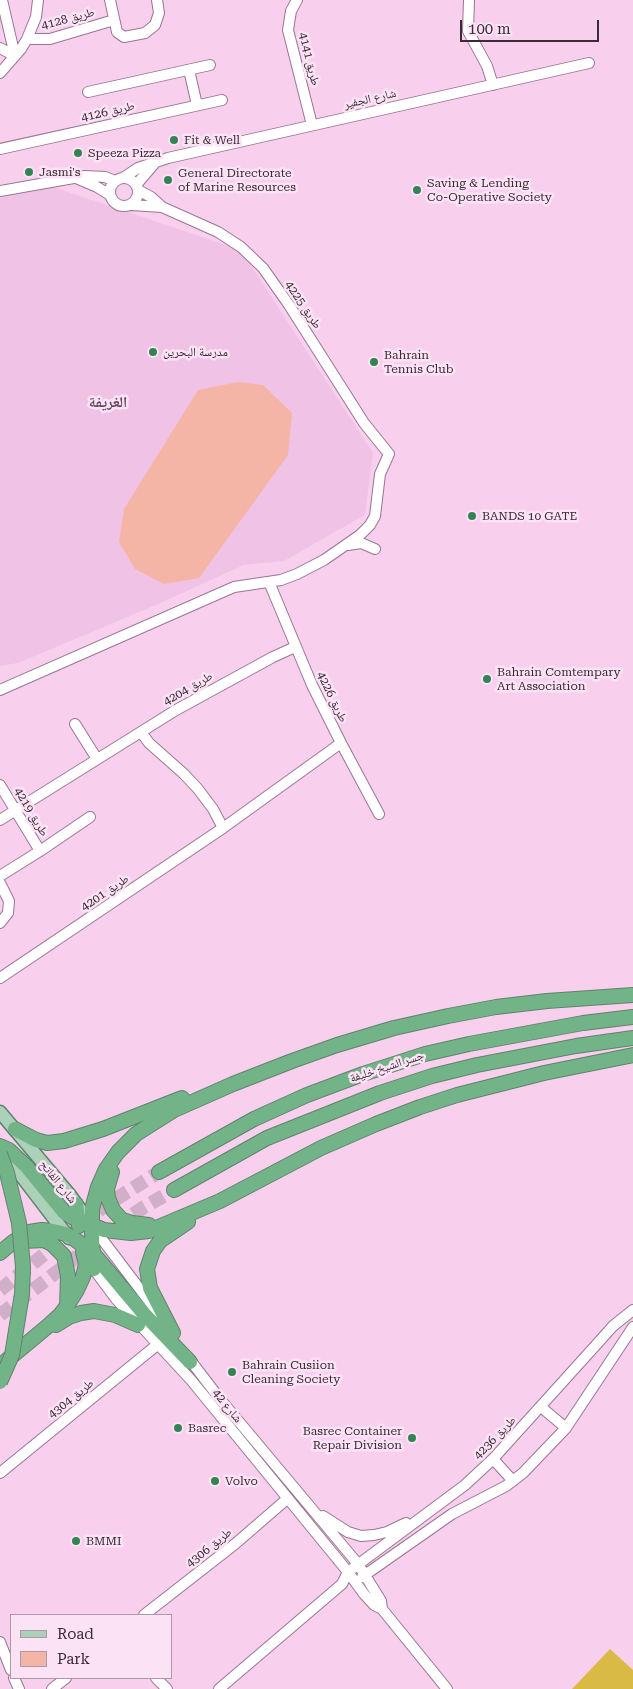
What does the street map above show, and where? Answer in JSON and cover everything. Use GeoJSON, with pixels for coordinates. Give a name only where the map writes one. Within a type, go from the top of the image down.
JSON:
{"type":"FeatureCollection","features":[{"type":"Feature","properties":{"kind":"highway"},"geometry":{"type":"LineString","coordinates":[[0,1367],[60,1315],[67,1306],[83,1277],[92,1226],[92,1209],[98,1187],[106,1169],[118,1152],[136,1134],[165,1115],[233,1084],[337,1045],[394,1028],[496,1007],[547,1001],[633,996]]}},
{"type":"Feature","properties":{"kind":"highway","name":"جسر الشيخ خليفة"},"geometry":{"type":"LineString","coordinates":[[158,1172],[254,1119],[307,1095],[363,1074],[425,1054],[469,1044],[575,1025],[633,1017]]}},
{"type":"Feature","properties":{"kind":"highway","name":"جسر الشيخ خليفة"},"geometry":{"type":"LineString","coordinates":[[174,1190],[268,1138],[380,1093],[432,1076],[477,1065],[566,1048],[633,1038]]}},
{"type":"Feature","properties":{"kind":"highway"},"geometry":{"type":"LineString","coordinates":[[0,1148],[9,1150],[27,1166],[64,1212],[78,1220],[104,1230],[131,1233],[149,1231],[220,1201],[321,1148],[420,1107],[457,1095],[544,1073],[633,1055]]}},
{"type":"Feature","properties":{"kind":"highway"},"geometry":{"type":"LineString","coordinates":[[15,1129],[36,1140],[47,1143],[64,1141],[90,1134],[200,1091],[233,1084]]}},
{"type":"Feature","properties":{"kind":"highway"},"geometry":{"type":"LineString","coordinates":[[118,1152],[108,1189],[110,1205],[117,1215],[122,1220],[144,1225],[171,1222]]}},
{"type":"Feature","properties":{"kind":"highway"},"geometry":{"type":"LineString","coordinates":[[0,1154],[17,1213],[23,1247],[24,1267],[22,1294],[12,1354],[0,1382]]}},
{"type":"Feature","properties":{"kind":"highway"},"geometry":{"type":"LineString","coordinates":[[173,1333],[150,1288],[148,1278],[149,1261],[160,1241],[220,1201]]}},
{"type":"Feature","properties":{"kind":"highway"},"geometry":{"type":"LineString","coordinates":[[76,1204],[81,1242],[94,1269]]}},
{"type":"Feature","properties":{"kind":"highway"},"geometry":{"type":"LineString","coordinates":[[0,1253],[29,1232],[42,1230],[66,1234],[81,1242]]}},
{"type":"Feature","properties":{"kind":"highway"},"geometry":{"type":"LineString","coordinates":[[13,1242],[44,1240],[59,1250],[67,1265],[67,1306]]}},
{"type":"Feature","properties":{"kind":"highway"},"geometry":{"type":"LineString","coordinates":[[88,1255],[190,1362]]}},
{"type":"Feature","properties":{"kind":"highway"},"geometry":{"type":"LineString","coordinates":[[32,1340],[69,1317],[81,1313],[105,1312],[116,1314],[138,1325]]}},
{"type":"Feature","properties":{"kind":"main road","name":"شارع الفاتح"},"geometry":{"type":"LineString","coordinates":[[0,1112],[92,1226]]}},
{"type":"Feature","properties":{"kind":"main road","name":"شارع الفاتح"},"geometry":{"type":"LineString","coordinates":[[0,1148],[66,1234],[88,1255]]}},
{"type":"Feature","properties":{"kind":"street"},"geometry":{"type":"LineString","coordinates":[[2,0],[16,56]]}},
{"type":"Feature","properties":{"kind":"street"},"geometry":{"type":"LineString","coordinates":[[0,74],[16,56],[27,39],[34,24],[38,0]]}},
{"type":"Feature","properties":{"kind":"street","name":"طريق 4128"},"geometry":{"type":"LineString","coordinates":[[110,0],[117,32],[121,36],[145,33],[150,30],[158,20],[158,0]]}},
{"type":"Feature","properties":{"kind":"street","name":"طريق 4141"},"geometry":{"type":"LineString","coordinates":[[297,0],[291,11],[288,30],[312,125]]}},
{"type":"Feature","properties":{"kind":"street"},"geometry":{"type":"LineString","coordinates":[[469,0],[468,31],[488,66],[493,85]]}},
{"type":"Feature","properties":{"kind":"street","name":"طريق 4128"},"geometry":{"type":"LineString","coordinates":[[27,39],[50,39],[114,20]]}},
{"type":"Feature","properties":{"kind":"street"},"geometry":{"type":"LineString","coordinates":[[0,48],[16,56]]}},
{"type":"Feature","properties":{"kind":"street","name":"شارع الجفير"},"geometry":{"type":"LineString","coordinates":[[119,179],[138,168],[194,151],[589,63]]}},
{"type":"Feature","properties":{"kind":"street"},"geometry":{"type":"LineString","coordinates":[[88,92],[210,65]]}},
{"type":"Feature","properties":{"kind":"street"},"geometry":{"type":"LineString","coordinates":[[189,70],[197,105]]}},
{"type":"Feature","properties":{"kind":"street","name":"طريق 4126"},"geometry":{"type":"LineString","coordinates":[[0,149],[222,100]]}},
{"type":"Feature","properties":{"kind":"street"},"geometry":{"type":"LineString","coordinates":[[119,179],[110,187],[110,195],[114,203],[118,205],[131,205],[137,198],[137,187],[145,173],[156,162]]}},
{"type":"Feature","properties":{"kind":"street"},"geometry":{"type":"LineString","coordinates":[[0,191],[62,178],[95,176],[132,180],[137,187]]}},
{"type":"Feature","properties":{"kind":"street"},"geometry":{"type":"LineString","coordinates":[[75,178],[97,187],[110,195]]}},
{"type":"Feature","properties":{"kind":"street","name":"طريق 4225"},"geometry":{"type":"LineString","coordinates":[[137,187],[162,207],[230,239],[250,253],[290,305],[364,423],[389,454],[380,474],[375,516],[365,531],[344,546]]}},
{"type":"Feature","properties":{"kind":"street","name":"طريق 4225"},"geometry":{"type":"LineString","coordinates":[[131,205],[162,207]]}},
{"type":"Feature","properties":{"kind":"street"},"geometry":{"type":"LineString","coordinates":[[0,690],[234,588],[281,580],[313,566],[344,546],[362,544],[375,549]]}},
{"type":"Feature","properties":{"kind":"street","name":"طريق 4226"},"geometry":{"type":"LineString","coordinates":[[223,828],[341,743],[295,647],[269,582]]}},
{"type":"Feature","properties":{"kind":"street","name":"طريق 4204"},"geometry":{"type":"LineString","coordinates":[[0,820],[216,687],[295,647]]}},
{"type":"Feature","properties":{"kind":"street"},"geometry":{"type":"LineString","coordinates":[[75,724],[97,759]]}},
{"type":"Feature","properties":{"kind":"street"},"geometry":{"type":"LineString","coordinates":[[141,732],[148,743],[198,788],[223,828]]}},
{"type":"Feature","properties":{"kind":"street"},"geometry":{"type":"LineString","coordinates":[[341,743],[379,814]]}},
{"type":"Feature","properties":{"kind":"street","name":"طريق 4219"},"geometry":{"type":"LineString","coordinates":[[0,785],[40,851]]}},
{"type":"Feature","properties":{"kind":"street","name":"طريق 4219"},"geometry":{"type":"LineString","coordinates":[[0,876],[90,817]]}},
{"type":"Feature","properties":{"kind":"street","name":"طريق 4201"},"geometry":{"type":"LineString","coordinates":[[0,978],[223,828]]}},
{"type":"Feature","properties":{"kind":"street"},"geometry":{"type":"LineString","coordinates":[[0,883],[9,901],[8,913],[0,922]]}},
{"type":"Feature","properties":{"kind":"street","name":"شارع الفاتح"},"geometry":{"type":"LineString","coordinates":[[92,1226],[113,1255]]}},
{"type":"Feature","properties":{"kind":"street","name":"شارع 42"},"geometry":{"type":"LineString","coordinates":[[113,1255],[173,1333],[190,1362],[366,1574],[381,1601],[382,1609]]}},
{"type":"Feature","properties":{"kind":"street","name":"شارع 42"},"geometry":{"type":"LineString","coordinates":[[94,1269],[138,1325],[191,1380],[374,1605],[382,1609],[447,1689]]}},
{"type":"Feature","properties":{"kind":"street","name":"طريق 4236"},"geometry":{"type":"LineString","coordinates":[[358,1564],[465,1485],[493,1460],[613,1326],[633,1310]]}},
{"type":"Feature","properties":{"kind":"street"},"geometry":{"type":"LineString","coordinates":[[342,1584],[356,1582],[452,1514],[502,1489],[513,1481],[566,1428],[633,1327]]}},
{"type":"Feature","properties":{"kind":"street","name":"طريق 4304"},"geometry":{"type":"LineString","coordinates":[[0,1473],[157,1345]]}},
{"type":"Feature","properties":{"kind":"street"},"geometry":{"type":"LineString","coordinates":[[541,1407],[566,1428]]}},
{"type":"Feature","properties":{"kind":"street"},"geometry":{"type":"LineString","coordinates":[[224,1422],[234,1415]]}},
{"type":"Feature","properties":{"kind":"street"},"geometry":{"type":"LineString","coordinates":[[493,1460],[513,1481]]}},
{"type":"Feature","properties":{"kind":"street","name":"طريق 4306"},"geometry":{"type":"LineString","coordinates":[[145,1614],[235,1544],[287,1499]]}},
{"type":"Feature","properties":{"kind":"street"},"geometry":{"type":"LineString","coordinates":[[312,1508],[338,1526],[361,1536],[387,1532],[425,1514]]}},
{"type":"Feature","properties":{"kind":"street"},"geometry":{"type":"LineString","coordinates":[[219,1689],[342,1584],[348,1572],[358,1564]]}},
{"type":"Feature","properties":{"kind":"street"},"geometry":{"type":"LineString","coordinates":[[0,1642],[10,1667]]}},
{"type":"Feature","properties":{"kind":"street"},"geometry":{"type":"LineString","coordinates":[[52,1689],[65,1679]]}},
{"type":"Feature","properties":{"kind":"street"},"geometry":{"type":"LineString","coordinates":[[157,1679],[167,1689]]}},
{"type":"Feature","properties":{"kind":"shaded area","name":"مدرسة البحرين"},"geometry":{"type":"Polygon","coordinates":[[[50,186],[241,250],[373,453],[365,515],[284,561],[244,565],[156,605],[18,663],[0,666],[0,198],[50,186]]]}},
{"type":"Feature","properties":{"kind":"shaded area"},"geometry":{"type":"Polygon","coordinates":[[[610,1649],[633,1670],[633,1689],[572,1689],[610,1649]]]}},
{"type":"Feature","properties":{"kind":"green space"},"geometry":{"type":"Polygon","coordinates":[[[238,382],[263,385],[292,413],[288,455],[199,578],[164,584],[135,569],[119,542],[124,509],[198,390],[238,382]]]}},
{"type":"Feature","properties":{"kind":"tunnel"},"geometry":{"type":"LineString","coordinates":[[0,1290],[103,1207],[159,1172]]}},
{"type":"Feature","properties":{"kind":"tunnel"},"geometry":{"type":"LineString","coordinates":[[116,1226],[174,1190]]}},
{"type":"Feature","properties":{"kind":"tunnel"},"geometry":{"type":"LineString","coordinates":[[0,1315],[91,1246]]}},
{"type":"Feature","properties":{"kind":"place","name":"Fit & Well"},"geometry":{"type":"Point","coordinates":[174,140]}},
{"type":"Feature","properties":{"kind":"place","name":"Speeza Pizza"},"geometry":{"type":"Point","coordinates":[78,153]}},
{"type":"Feature","properties":{"kind":"place","name":"Jasmi's"},"geometry":{"type":"Point","coordinates":[29,172]}},
{"type":"Feature","properties":{"kind":"place","name":"General Directorate of Marine Resources"},"geometry":{"type":"Point","coordinates":[168,180]}},
{"type":"Feature","properties":{"kind":"place","name":"Saving & Lending Co-Operative Society"},"geometry":{"type":"Point","coordinates":[417,190]}},
{"type":"Feature","properties":{"kind":"place","name":"مدرسة البحرين"},"geometry":{"type":"Point","coordinates":[153,352]}},
{"type":"Feature","properties":{"kind":"place","name":"Bahrain Tennis Club"},"geometry":{"type":"Point","coordinates":[374,362]}},
{"type":"Feature","properties":{"kind":"place","name":"BANDS 10 GATE"},"geometry":{"type":"Point","coordinates":[472,516]}},
{"type":"Feature","properties":{"kind":"place","name":"Bahrain Comtempary Art Association"},"geometry":{"type":"Point","coordinates":[487,679]}},
{"type":"Feature","properties":{"kind":"place","name":"Bahrain Cusiion Cleaning Society"},"geometry":{"type":"Point","coordinates":[232,1372]}},
{"type":"Feature","properties":{"kind":"place","name":"Basrec"},"geometry":{"type":"Point","coordinates":[178,1428]}},
{"type":"Feature","properties":{"kind":"place","name":"Basrec Container Repair Division"},"geometry":{"type":"Point","coordinates":[412,1438]}},
{"type":"Feature","properties":{"kind":"place","name":"Volvo"},"geometry":{"type":"Point","coordinates":[215,1481]}},
{"type":"Feature","properties":{"kind":"place","name":"BMMI"},"geometry":{"type":"Point","coordinates":[76,1541]}},
{"type":"Feature","properties":{"kind":"district","name":"الغريفة"},"geometry":{"type":"Point","coordinates":[108,403]}}]}
